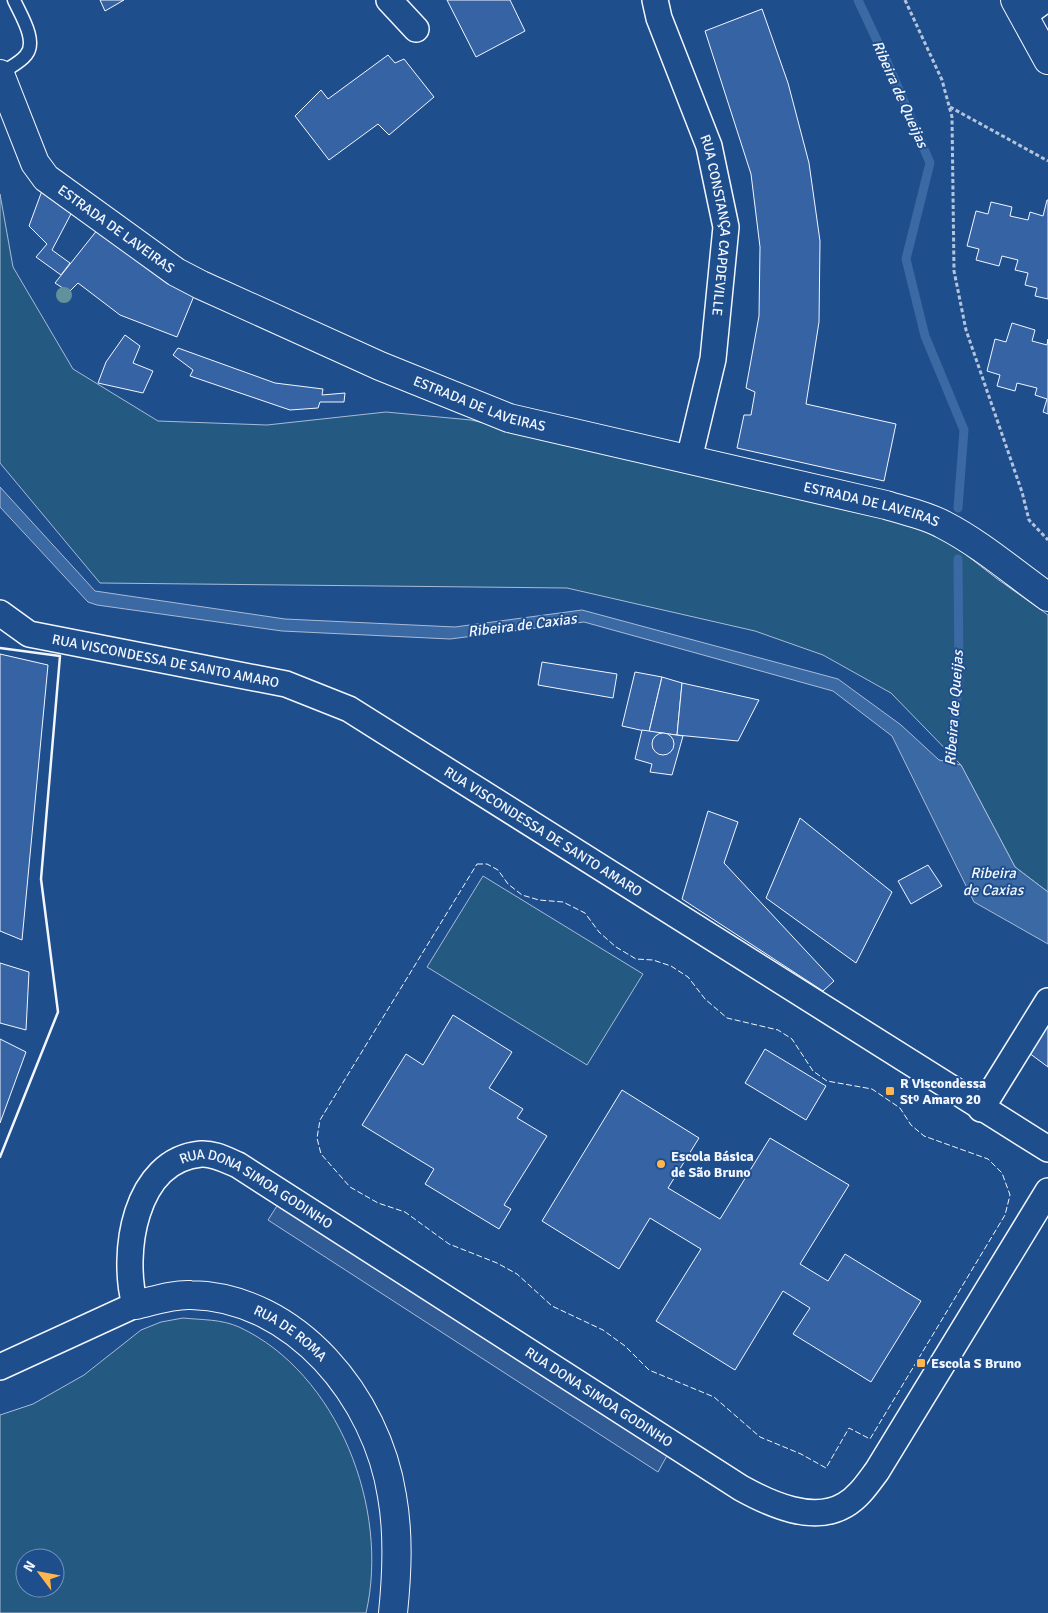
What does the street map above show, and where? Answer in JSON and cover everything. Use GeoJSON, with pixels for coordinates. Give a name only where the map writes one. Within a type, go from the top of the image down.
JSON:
{"type":"FeatureCollection","features":[{"type":"Feature","properties":{"kind":"street"},"geometry":{"type":"LineString","coordinates":[[389,0],[416,29]]}},
{"type":"Feature","properties":{"kind":"street","name":"RUA CONSTANÇA CAPDEVILLE"},"geometry":{"type":"LineString","coordinates":[[655,0],[659,18],[709,146],[726,227],[713,359],[689,459]]}},
{"type":"Feature","properties":{"kind":"street"},"geometry":{"type":"LineString","coordinates":[[1028,5],[1048,60]]}},
{"type":"Feature","properties":{"kind":"street","name":"ESTRADA DE LAVEIRAS"},"geometry":{"type":"LineString","coordinates":[[0,74],[35,163],[46,178],[176,272],[380,366],[484,410],[509,418],[886,505],[928,518],[971,541],[1048,597]]}},
{"type":"Feature","properties":{"kind":"street","name":"RUA VISCONDESSA DE SANTO AMARO"},"geometry":{"type":"LineString","coordinates":[[0,613],[29,634],[286,684],[349,709],[981,1109],[1048,1149]]}},
{"type":"Feature","properties":{"kind":"street"},"geometry":{"type":"LineString","coordinates":[[0,633],[29,634]]}},
{"type":"Feature","properties":{"kind":"street"},"geometry":{"type":"LineString","coordinates":[[981,1109],[1048,1001]]}},
{"type":"Feature","properties":{"kind":"street","name":"RUA DONA SIMOA GODINHO"},"geometry":{"type":"LineString","coordinates":[[135,1304],[130,1284],[131,1239],[139,1206],[153,1181],[168,1168],[185,1158],[202,1154],[219,1157],[238,1165],[741,1488],[769,1503],[793,1509],[817,1512],[834,1510],[847,1504],[863,1490],[877,1471],[1048,1191]]}},
{"type":"Feature","properties":{"kind":"street","name":"RUA DE ROMA"},"geometry":{"type":"LineString","coordinates":[[0,1367],[135,1304],[190,1294],[224,1298],[256,1310],[282,1323],[304,1338],[331,1364],[352,1394],[368,1423],[382,1459],[392,1495],[397,1552],[393,1613]]}},
{"type":"Feature","properties":{"kind":"lane"},"geometry":{"type":"LineString","coordinates":[[0,74],[26,56],[30,48],[30,39],[14,0]]}},
{"type":"Feature","properties":{"kind":"path"},"geometry":{"type":"LineString","coordinates":[[905,0],[942,80],[952,117],[954,271],[966,330],[1022,492],[1029,520],[1048,540]]}},
{"type":"Feature","properties":{"kind":"path"},"geometry":{"type":"LineString","coordinates":[[949,106],[1048,161]]}},
{"type":"Feature","properties":{"kind":"shaded area"},"geometry":{"type":"Polygon","coordinates":[[[0,194],[13,267],[73,369],[158,421],[267,425],[386,412],[471,420],[873,513],[938,533],[1048,615],[1048,892],[1015,867],[961,765],[891,693],[823,655],[755,631],[567,588],[100,583],[0,463],[0,194]]]}},
{"type":"Feature","properties":{"kind":"shaded area"},"geometry":{"type":"Polygon","coordinates":[[[483,876],[643,974],[587,1065],[427,967],[483,876]]]}},
{"type":"Feature","properties":{"kind":"shaded area"},"geometry":{"type":"Polygon","coordinates":[[[282,1198],[669,1452],[658,1472],[268,1220],[282,1198]]]}},
{"type":"Feature","properties":{"kind":"shaded area"},"geometry":{"type":"Polygon","coordinates":[[[183,1318],[232,1324],[274,1348],[304,1376],[329,1410],[349,1448],[362,1489],[370,1531],[371,1573],[366,1613],[0,1613],[0,1415],[33,1404],[84,1375],[141,1330],[161,1322],[183,1318]]]}},
{"type":"Feature","properties":{"kind":"water","name":"Ribeira de Caxias"},"geometry":{"type":"Polygon","coordinates":[[[0,487],[95,591],[285,619],[455,627],[582,610],[838,679],[901,725],[939,760],[961,765],[1015,867],[1048,892],[1048,944],[974,902],[892,736],[833,691],[584,622],[450,639],[282,631],[97,605],[88,602],[0,507],[0,487]]]}},
{"type":"Feature","properties":{"kind":"building"},"geometry":{"type":"Polygon","coordinates":[[[100,0],[124,0],[105,11],[100,0]]]}},
{"type":"Feature","properties":{"kind":"building"},"geometry":{"type":"Polygon","coordinates":[[[447,0],[510,0],[525,31],[476,57],[447,0]]]}},
{"type":"Feature","properties":{"kind":"building"},"geometry":{"type":"Polygon","coordinates":[[[762,9],[788,83],[809,163],[820,241],[819,322],[806,404],[896,424],[884,481],[737,448],[744,415],[751,415],[755,392],[746,388],[759,316],[760,247],[751,174],[705,31],[762,9]]]}},
{"type":"Feature","properties":{"kind":"building"},"geometry":{"type":"Polygon","coordinates":[[[388,55],[395,63],[404,59],[434,97],[389,135],[378,124],[329,160],[295,116],[321,90],[328,99],[388,55]]]}},
{"type":"Feature","properties":{"kind":"building"},"geometry":{"type":"Polygon","coordinates":[[[43,188],[72,212],[52,250],[70,263],[61,275],[36,257],[47,244],[29,226],[43,188]]]}},
{"type":"Feature","properties":{"kind":"building"},"geometry":{"type":"Polygon","coordinates":[[[1047,200],[1048,299],[1035,296],[1037,288],[1025,285],[1028,273],[1015,270],[1018,260],[1002,256],[999,266],[976,260],[979,249],[967,246],[976,211],[988,214],[991,202],[1012,207],[1010,216],[1028,220],[1030,212],[1043,216],[1047,200]]]}},
{"type":"Feature","properties":{"kind":"building"},"geometry":{"type":"Polygon","coordinates":[[[98,229],[196,291],[177,337],[120,315],[78,283],[69,292],[55,283],[98,229]]]}},
{"type":"Feature","properties":{"kind":"building"},"geometry":{"type":"Polygon","coordinates":[[[1012,323],[1035,330],[1032,341],[1047,345],[1048,339],[1048,414],[1043,412],[1047,399],[1035,395],[1037,388],[1017,383],[1015,391],[997,386],[1000,375],[987,371],[995,339],[1006,342],[1012,323]]]}},
{"type":"Feature","properties":{"kind":"building"},"geometry":{"type":"Polygon","coordinates":[[[125,335],[140,346],[133,363],[153,371],[143,393],[98,383],[106,362],[125,335]]]}},
{"type":"Feature","properties":{"kind":"building"},"geometry":{"type":"Polygon","coordinates":[[[178,348],[275,383],[323,389],[322,395],[345,393],[344,402],[320,402],[318,408],[290,410],[190,376],[193,370],[173,355],[178,348]]]}},
{"type":"Feature","properties":{"kind":"building"},"geometry":{"type":"Polygon","coordinates":[[[0,654],[48,665],[22,940],[0,931],[0,654]]]}},
{"type":"Feature","properties":{"kind":"building"},"geometry":{"type":"Polygon","coordinates":[[[542,662],[617,674],[613,698],[538,685],[542,662]]]}},
{"type":"Feature","properties":{"kind":"building"},"geometry":{"type":"Polygon","coordinates":[[[635,672],[662,677],[649,732],[622,726],[635,672]]]}},
{"type":"Feature","properties":{"kind":"building"},"geometry":{"type":"Polygon","coordinates":[[[662,677],[682,683],[677,735],[649,732],[662,677]]]}},
{"type":"Feature","properties":{"kind":"building"},"geometry":{"type":"Polygon","coordinates":[[[682,683],[759,700],[738,741],[677,735],[682,683]]]}},
{"type":"Feature","properties":{"kind":"building"},"geometry":{"type":"Polygon","coordinates":[[[642,730],[683,736],[672,775],[650,772],[652,764],[635,759],[642,730]]]}},
{"type":"Feature","properties":{"kind":"building"},"geometry":{"type":"Polygon","coordinates":[[[663,733],[671,736],[674,744],[671,752],[663,755],[655,752],[652,744],[655,736],[663,733]]]}},
{"type":"Feature","properties":{"kind":"building"},"geometry":{"type":"Polygon","coordinates":[[[708,811],[738,822],[724,863],[834,981],[823,991],[682,899],[708,811]]]}},
{"type":"Feature","properties":{"kind":"building"},"geometry":{"type":"Polygon","coordinates":[[[800,818],[892,892],[856,963],[766,898],[800,818]]]}},
{"type":"Feature","properties":{"kind":"building"},"geometry":{"type":"Polygon","coordinates":[[[928,865],[942,886],[911,904],[898,881],[928,865]]]}},
{"type":"Feature","properties":{"kind":"building"},"geometry":{"type":"Polygon","coordinates":[[[0,963],[29,972],[26,1030],[0,1023],[0,963]]]}},
{"type":"Feature","properties":{"kind":"building"},"geometry":{"type":"Polygon","coordinates":[[[453,1015],[512,1052],[489,1088],[523,1109],[517,1118],[547,1136],[504,1205],[511,1209],[499,1229],[425,1184],[434,1169],[362,1125],[406,1054],[423,1065],[453,1015]]]}},
{"type":"Feature","properties":{"kind":"building"},"geometry":{"type":"Polygon","coordinates":[[[1048,1024],[1048,1067],[1029,1053],[1048,1024]]]}},
{"type":"Feature","properties":{"kind":"building"},"geometry":{"type":"Polygon","coordinates":[[[0,1039],[26,1052],[0,1123],[0,1039]]]}},
{"type":"Feature","properties":{"kind":"building"},"geometry":{"type":"Polygon","coordinates":[[[765,1049],[826,1086],[806,1120],[745,1083],[765,1049]]]}},
{"type":"Feature","properties":{"kind":"building"},"geometry":{"type":"Polygon","coordinates":[[[622,1090],[699,1138],[668,1188],[720,1219],[770,1138],[849,1185],[800,1264],[828,1281],[845,1254],[921,1301],[871,1382],[793,1334],[810,1308],[783,1291],[735,1370],[656,1321],[701,1249],[650,1218],[619,1269],[542,1221],[622,1090]]]}},
{"type":"Feature","properties":{"kind":"waterway","name":"Ribeira de Queijas"},"geometry":{"type":"LineString","coordinates":[[858,0],[888,64],[930,163],[906,259],[925,336],[964,430],[958,508]]}},
{"type":"Feature","properties":{"kind":"waterway","name":"Ribeira de Queijas"},"geometry":{"type":"LineString","coordinates":[[949,773],[959,679],[958,559]]}},
{"type":"Feature","properties":{"kind":"fence"},"geometry":{"type":"LineString","coordinates":[[477,864],[487,864],[498,870],[508,884],[522,895],[539,900],[563,902],[585,913],[599,932],[616,947],[636,959],[653,960],[671,966],[688,977],[705,999],[727,1018],[778,1030],[792,1039],[813,1071],[827,1081],[872,1089],[900,1108],[911,1125],[924,1136],[988,1159],[1002,1173],[1010,1195],[1005,1215],[870,1439],[849,1428],[826,1468],[801,1454],[760,1437],[714,1397],[649,1370],[625,1346],[603,1330],[552,1306],[517,1274],[497,1263],[449,1244],[405,1212],[378,1203],[350,1187],[321,1154],[317,1138],[320,1120],[477,864]]}},
{"type":"Feature","properties":{"kind":"wall"},"geometry":{"type":"LineString","coordinates":[[0,648],[60,656],[41,879],[58,1012],[0,1157]]}},
{"type":"Feature","properties":{"kind":"place","name":"R Viscondessa Stº Amaro 20"},"geometry":{"type":"Point","coordinates":[890,1091]}},
{"type":"Feature","properties":{"kind":"place","name":"Escola Básica de São Bruno"},"geometry":{"type":"Point","coordinates":[661,1164]}},
{"type":"Feature","properties":{"kind":"place","name":"Escola S Bruno"},"geometry":{"type":"Point","coordinates":[921,1363]}}]}
